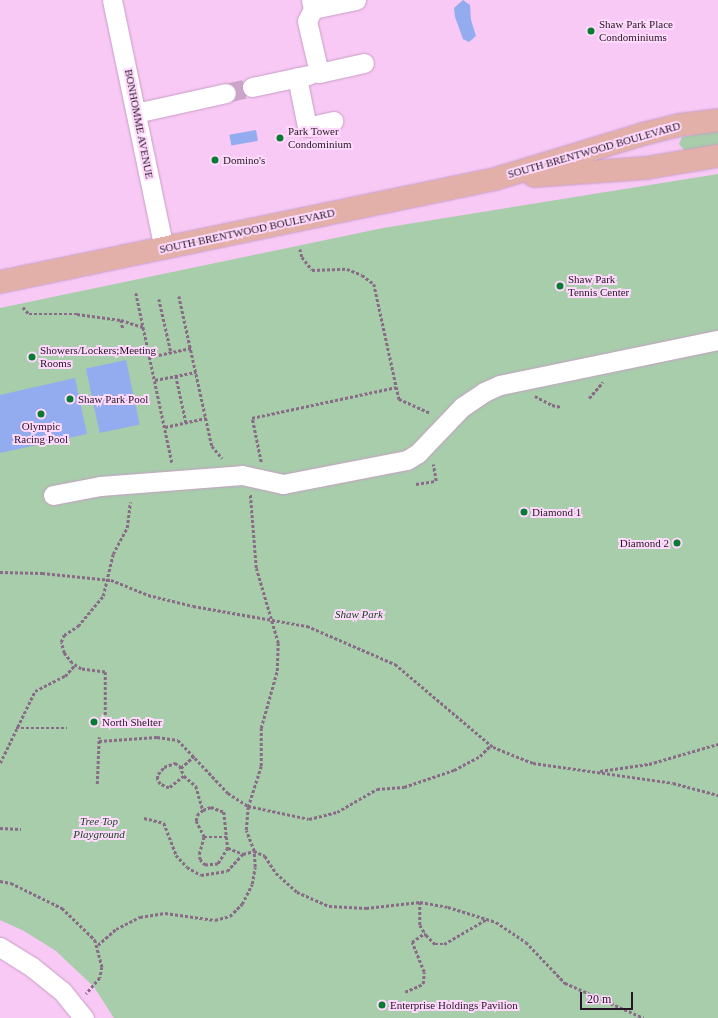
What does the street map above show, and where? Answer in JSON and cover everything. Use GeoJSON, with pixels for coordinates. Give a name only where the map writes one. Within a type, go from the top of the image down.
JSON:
{"type":"FeatureCollection","features":[{"type":"Feature","properties":{"kind":"main road","name":"SOUTH BRENTWOOD BOULEVARD"},"geometry":{"type":"LineString","coordinates":[[0,282],[495,179],[643,134],[680,125],[718,120]]}},
{"type":"Feature","properties":{"kind":"main road","name":"SOUTH BRENTWOOD BOULEVARD"},"geometry":{"type":"LineString","coordinates":[[495,179],[646,168],[718,156]]}},
{"type":"Feature","properties":{"kind":"street","name":"BONHOMME AVENUE"},"geometry":{"type":"LineString","coordinates":[[112,0],[164,248]]}},
{"type":"Feature","properties":{"kind":"street"},"geometry":{"type":"LineString","coordinates":[[319,72],[307,21],[312,5],[356,0]]}},
{"type":"Feature","properties":{"kind":"street"},"geometry":{"type":"LineString","coordinates":[[252,87],[364,63]]}},
{"type":"Feature","properties":{"kind":"street"},"geometry":{"type":"LineString","coordinates":[[297,78],[307,127],[333,121]]}},
{"type":"Feature","properties":{"kind":"street"},"geometry":{"type":"LineString","coordinates":[[136,113],[226,93]]}},
{"type":"Feature","properties":{"kind":"street"},"geometry":{"type":"LineString","coordinates":[[53,495],[100,486],[242,475],[283,484],[407,460],[422,449],[446,421],[484,392],[500,385],[718,340]]}},
{"type":"Feature","properties":{"kind":"street"},"geometry":{"type":"LineString","coordinates":[[0,947],[32,967],[79,1010]]}},
{"type":"Feature","properties":{"kind":"path"},"geometry":{"type":"LineString","coordinates":[[300,249],[302,257],[312,270],[347,269],[362,275],[374,284],[399,399],[446,421]]}},
{"type":"Feature","properties":{"kind":"path"},"geometry":{"type":"LineString","coordinates":[[136,293],[171,458]]}},
{"type":"Feature","properties":{"kind":"path"},"geometry":{"type":"LineString","coordinates":[[98,945],[121,926],[140,917],[166,913],[215,920],[230,916],[242,904],[252,884],[255,867],[254,851],[246,830],[248,806],[261,766],[261,728],[277,671],[278,643],[256,568],[249,491],[242,475],[218,455],[212,446],[179,296]]}},
{"type":"Feature","properties":{"kind":"path"},"geometry":{"type":"LineString","coordinates":[[159,299],[171,352]]}},
{"type":"Feature","properties":{"kind":"path"},"geometry":{"type":"LineString","coordinates":[[23,307],[29,314],[77,314],[121,320],[143,327]]}},
{"type":"Feature","properties":{"kind":"path"},"geometry":{"type":"LineString","coordinates":[[121,320],[123,329]]}},
{"type":"Feature","properties":{"kind":"path"},"geometry":{"type":"LineString","coordinates":[[150,357],[191,348]]}},
{"type":"Feature","properties":{"kind":"path"},"geometry":{"type":"LineString","coordinates":[[155,380],[196,372]]}},
{"type":"Feature","properties":{"kind":"path"},"geometry":{"type":"LineString","coordinates":[[176,376],[186,422]]}},
{"type":"Feature","properties":{"kind":"path"},"geometry":{"type":"LineString","coordinates":[[264,480],[252,418],[396,387]]}},
{"type":"Feature","properties":{"kind":"path"},"geometry":{"type":"LineString","coordinates":[[165,427],[206,418]]}},
{"type":"Feature","properties":{"kind":"path"},"geometry":{"type":"LineString","coordinates":[[416,484],[436,481],[434,465],[422,449]]}},
{"type":"Feature","properties":{"kind":"path"},"geometry":{"type":"LineString","coordinates":[[105,715],[105,672],[81,668],[75,665],[64,653],[61,642],[64,635],[78,626],[98,604],[103,596],[113,554],[127,528],[130,483]]}},
{"type":"Feature","properties":{"kind":"path"},"geometry":{"type":"LineString","coordinates":[[0,572],[107,579],[124,583],[148,595],[192,606],[271,618],[307,626],[396,664],[491,745],[533,763],[672,783],[718,795]]}},
{"type":"Feature","properties":{"kind":"path"},"geometry":{"type":"LineString","coordinates":[[0,763],[34,691],[65,676],[75,665]]}},
{"type":"Feature","properties":{"kind":"path"},"geometry":{"type":"LineString","coordinates":[[16,728],[67,728]]}},
{"type":"Feature","properties":{"kind":"path"},"geometry":{"type":"LineString","coordinates":[[97,784],[99,737]]}},
{"type":"Feature","properties":{"kind":"path"},"geometry":{"type":"LineString","coordinates":[[99,741],[157,737],[178,740],[228,793],[248,806],[309,819],[337,812],[377,789],[387,786],[404,787],[454,770],[480,756],[491,745]]}},
{"type":"Feature","properties":{"kind":"path"},"geometry":{"type":"LineString","coordinates":[[597,772],[649,764],[718,744]]}},
{"type":"Feature","properties":{"kind":"path"},"geometry":{"type":"LineString","coordinates":[[181,768],[194,756]]}},
{"type":"Feature","properties":{"kind":"path"},"geometry":{"type":"LineString","coordinates":[[184,776],[169,788],[160,784],[157,779],[158,774],[164,767],[175,763],[181,768],[184,776],[196,786],[203,810]]}},
{"type":"Feature","properties":{"kind":"path"},"geometry":{"type":"LineString","coordinates":[[211,808],[224,812],[228,837],[228,848],[218,864],[205,865],[199,854],[204,837],[196,821],[197,815],[203,810],[211,808]]}},
{"type":"Feature","properties":{"kind":"path"},"geometry":{"type":"LineString","coordinates":[[144,818],[164,823],[176,855],[187,867],[201,875],[227,871],[243,854],[254,851],[265,856],[276,873],[297,892],[329,906],[366,908],[420,902],[448,907],[487,919],[510,929],[526,942],[564,983],[644,1018]]}},
{"type":"Feature","properties":{"kind":"path"},"geometry":{"type":"LineString","coordinates":[[0,828],[21,829]]}},
{"type":"Feature","properties":{"kind":"path"},"geometry":{"type":"LineString","coordinates":[[204,837],[228,837]]}},
{"type":"Feature","properties":{"kind":"path"},"geometry":{"type":"LineString","coordinates":[[228,848],[243,854]]}},
{"type":"Feature","properties":{"kind":"path"},"geometry":{"type":"LineString","coordinates":[[0,881],[12,883],[62,908],[98,945],[102,967],[100,978],[79,1010]]}},
{"type":"Feature","properties":{"kind":"path"},"geometry":{"type":"LineString","coordinates":[[420,902],[420,925],[435,944],[444,944],[487,919]]}},
{"type":"Feature","properties":{"kind":"path"},"geometry":{"type":"LineString","coordinates":[[405,992],[423,984],[424,972],[412,942],[425,933]]}},
{"type":"Feature","properties":{"kind":"green space"},"geometry":{"type":"Polygon","coordinates":[[[718,130],[718,145],[685,151],[679,144],[682,137],[718,130]]]}},
{"type":"Feature","properties":{"kind":"green space","name":"Shaw Park"},"geometry":{"type":"Polygon","coordinates":[[[718,174],[718,1018],[114,1018],[94,987],[56,951],[24,931],[0,920],[0,308],[383,228],[718,174]]]}},
{"type":"Feature","properties":{"kind":"water"},"geometry":{"type":"Polygon","coordinates":[[[463,0],[470,5],[471,20],[476,36],[469,42],[463,39],[455,17],[454,8],[463,0]]]}},
{"type":"Feature","properties":{"kind":"water"},"geometry":{"type":"Polygon","coordinates":[[[256,130],[258,141],[231,146],[229,135],[256,130]]]}},
{"type":"Feature","properties":{"kind":"water"},"geometry":{"type":"Polygon","coordinates":[[[126,360],[140,425],[100,433],[86,369],[126,360]]]}},
{"type":"Feature","properties":{"kind":"water","name":"Olympic Racing Pool"},"geometry":{"type":"Polygon","coordinates":[[[75,378],[87,434],[0,453],[0,395],[75,378]]]}},
{"type":"Feature","properties":{"kind":"tunnel"},"geometry":{"type":"LineString","coordinates":[[226,93],[252,87]]}},
{"type":"Feature","properties":{"kind":"place","name":"Shaw Park Place Condominiums"},"geometry":{"type":"Point","coordinates":[591,31]}},
{"type":"Feature","properties":{"kind":"place","name":"Park Tower Condominium"},"geometry":{"type":"Point","coordinates":[280,138]}},
{"type":"Feature","properties":{"kind":"place","name":"Domino's"},"geometry":{"type":"Point","coordinates":[215,160]}},
{"type":"Feature","properties":{"kind":"place","name":"Shaw Park Tennis Center"},"geometry":{"type":"Point","coordinates":[560,286]}},
{"type":"Feature","properties":{"kind":"place","name":"Showers/Lockers;Meeting Rooms"},"geometry":{"type":"Point","coordinates":[32,357]}},
{"type":"Feature","properties":{"kind":"place","name":"Shaw Park Pool"},"geometry":{"type":"Point","coordinates":[70,399]}},
{"type":"Feature","properties":{"kind":"place","name":"Olympic Racing Pool"},"geometry":{"type":"Point","coordinates":[41,414]}},
{"type":"Feature","properties":{"kind":"place","name":"Diamond 1"},"geometry":{"type":"Point","coordinates":[524,512]}},
{"type":"Feature","properties":{"kind":"place","name":"Diamond 2"},"geometry":{"type":"Point","coordinates":[677,543]}},
{"type":"Feature","properties":{"kind":"place","name":"North Shelter"},"geometry":{"type":"Point","coordinates":[94,722]}},
{"type":"Feature","properties":{"kind":"place","name":"Enterprise Holdings Pavilion"},"geometry":{"type":"Point","coordinates":[382,1005]}},
{"type":"Feature","properties":{"kind":"park label","name":"Tree Top Playground"},"geometry":{"type":"Point","coordinates":[99,828]}}]}
